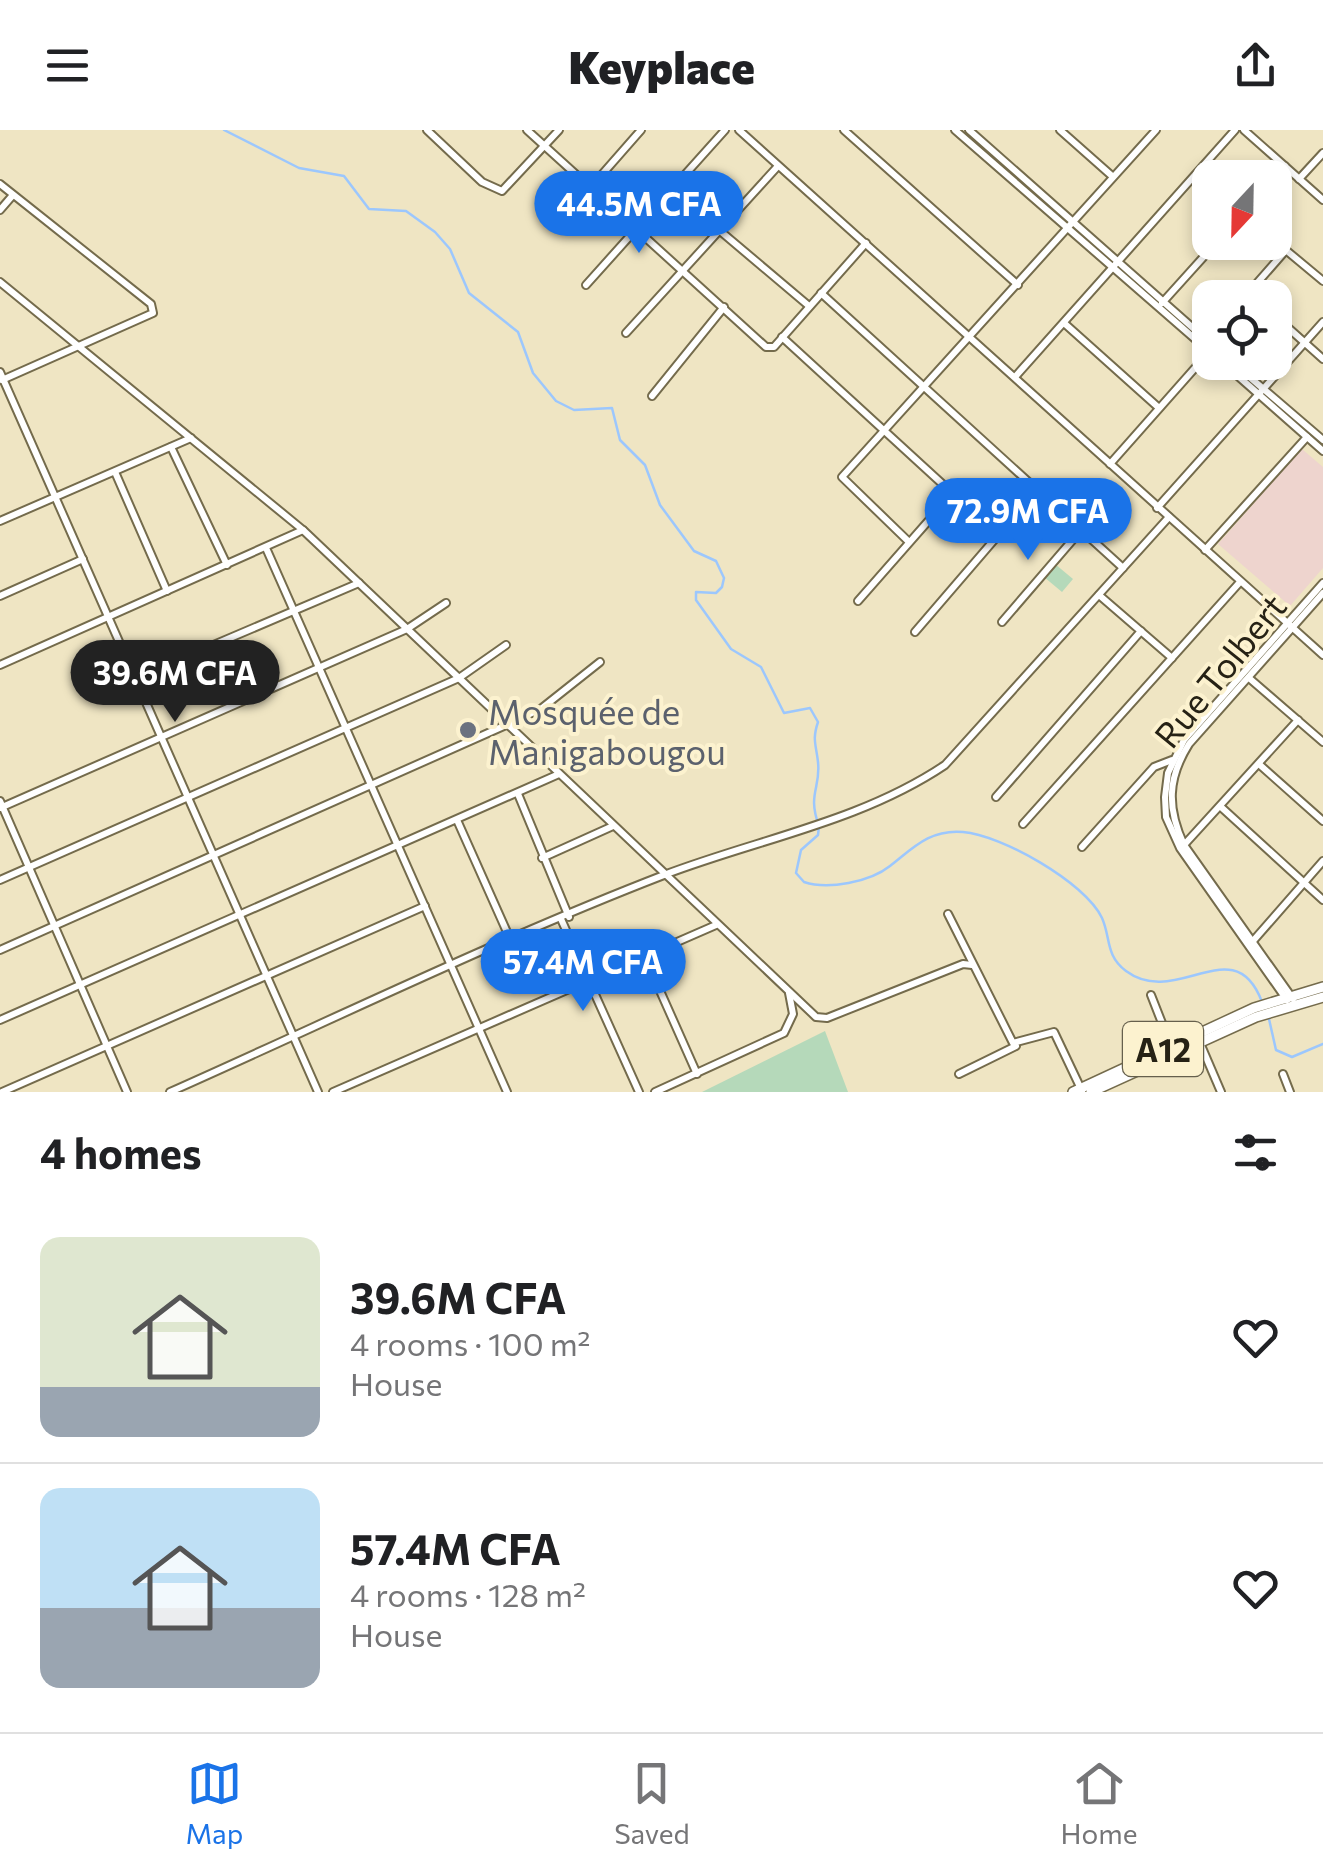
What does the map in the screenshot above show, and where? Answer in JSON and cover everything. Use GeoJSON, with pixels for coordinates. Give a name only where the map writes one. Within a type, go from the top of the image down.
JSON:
{"type":"FeatureCollection","features":[{"type":"Feature","properties":{"kind":"main road","name":"A12"},"geometry":{"type":"LineString","coordinates":[[1082,1091],[1255,1012],[1323,987]]}},
{"type":"Feature","properties":{"kind":"main road","name":"A12"},"geometry":{"type":"LineString","coordinates":[[1287,1002],[1323,997]]}},
{"type":"Feature","properties":{"kind":"main road","name":"A12"},"geometry":{"type":"LineString","coordinates":[[1082,1091],[1170,1046],[1198,1039]]}},
{"type":"Feature","properties":{"kind":"street"},"geometry":{"type":"LineString","coordinates":[[427,130],[496,190],[506,190],[559,130]]}},
{"type":"Feature","properties":{"kind":"street"},"geometry":{"type":"LineString","coordinates":[[527,130],[766,347],[774,347],[866,243]]}},
{"type":"Feature","properties":{"kind":"street"},"geometry":{"type":"LineString","coordinates":[[591,187],[641,130]]}},
{"type":"Feature","properties":{"kind":"street"},"geometry":{"type":"LineString","coordinates":[[586,285],[725,130]]}},
{"type":"Feature","properties":{"kind":"street"},"geometry":{"type":"LineString","coordinates":[[739,130],[1323,654]]}},
{"type":"Feature","properties":{"kind":"street"},"geometry":{"type":"LineString","coordinates":[[844,130],[1018,285]]}},
{"type":"Feature","properties":{"kind":"street"},"geometry":{"type":"LineString","coordinates":[[955,130],[1069,225]]}},
{"type":"Feature","properties":{"kind":"street"},"geometry":{"type":"LineString","coordinates":[[969,130],[1114,267],[1192,329]]}},
{"type":"Feature","properties":{"kind":"street"},"geometry":{"type":"LineString","coordinates":[[1060,130],[1112,176]]}},
{"type":"Feature","properties":{"kind":"street"},"geometry":{"type":"LineString","coordinates":[[1015,377],[1235,130]]}},
{"type":"Feature","properties":{"kind":"street"},"geometry":{"type":"LineString","coordinates":[[1244,130],[1278,160]]}},
{"type":"Feature","properties":{"kind":"street"},"geometry":{"type":"LineString","coordinates":[[908,541],[842,477],[972,338],[1152,131]]}},
{"type":"Feature","properties":{"kind":"street"},"geometry":{"type":"LineString","coordinates":[[1299,179],[1323,153]]}},
{"type":"Feature","properties":{"kind":"street"},"geometry":{"type":"LineString","coordinates":[[626,332],[778,166]]}},
{"type":"Feature","properties":{"kind":"street"},"geometry":{"type":"LineString","coordinates":[[1292,172],[1323,200]]}},
{"type":"Feature","properties":{"kind":"street"},"geometry":{"type":"LineString","coordinates":[[0,184],[151,304],[149,317],[1,378],[318,1092]]}},
{"type":"Feature","properties":{"kind":"street"},"geometry":{"type":"LineString","coordinates":[[0,210],[14,194]]}},
{"type":"Feature","properties":{"kind":"street"},"geometry":{"type":"LineString","coordinates":[[720,230],[809,306]]}},
{"type":"Feature","properties":{"kind":"street"},"geometry":{"type":"LineString","coordinates":[[1292,255],[1323,282]]}},
{"type":"Feature","properties":{"kind":"street"},"geometry":{"type":"LineString","coordinates":[[1162,303],[1200,260]]}},
{"type":"Feature","properties":{"kind":"street"},"geometry":{"type":"LineString","coordinates":[[1262,280],[1278,260]]}},
{"type":"Feature","properties":{"kind":"street"},"geometry":{"type":"LineString","coordinates":[[1114,267],[1192,328]]}},
{"type":"Feature","properties":{"kind":"street"},"geometry":{"type":"LineString","coordinates":[[0,282],[82,344],[303,530],[820,1019],[963,964],[972,965]]}},
{"type":"Feature","properties":{"kind":"street"},"geometry":{"type":"LineString","coordinates":[[821,294],[1123,568]]}},
{"type":"Feature","properties":{"kind":"street"},"geometry":{"type":"LineString","coordinates":[[652,396],[724,307]]}},
{"type":"Feature","properties":{"kind":"street"},"geometry":{"type":"LineString","coordinates":[[1157,508],[1323,322]]}},
{"type":"Feature","properties":{"kind":"street"},"geometry":{"type":"LineString","coordinates":[[1064,324],[1159,408]]}},
{"type":"Feature","properties":{"kind":"street"},"geometry":{"type":"LineString","coordinates":[[1292,332],[1323,360]]}},
{"type":"Feature","properties":{"kind":"street"},"geometry":{"type":"LineString","coordinates":[[782,337],[998,534]]}},
{"type":"Feature","properties":{"kind":"street"},"geometry":{"type":"LineString","coordinates":[[1110,464],[1192,372]]}},
{"type":"Feature","properties":{"kind":"street"},"geometry":{"type":"LineString","coordinates":[[1245,380],[1323,440]]}},
{"type":"Feature","properties":{"kind":"street"},"geometry":{"type":"LineString","coordinates":[[1249,380],[1323,451]]}},
{"type":"Feature","properties":{"kind":"street"},"geometry":{"type":"LineString","coordinates":[[1205,550],[1306,437]]}},
{"type":"Feature","properties":{"kind":"street"},"geometry":{"type":"LineString","coordinates":[[0,510],[2,520],[191,438]]}},
{"type":"Feature","properties":{"kind":"street"},"geometry":{"type":"LineString","coordinates":[[171,447],[227,565]]}},
{"type":"Feature","properties":{"kind":"street"},"geometry":{"type":"LineString","coordinates":[[114,472],[167,591]]}},
{"type":"Feature","properties":{"kind":"street"},"geometry":{"type":"LineString","coordinates":[[915,632],[1037,490]]}},
{"type":"Feature","properties":{"kind":"street"},"geometry":{"type":"LineString","coordinates":[[858,600],[952,494]]}},
{"type":"Feature","properties":{"kind":"street"},"geometry":{"type":"LineString","coordinates":[[170,1092],[665,875],[812,828],[917,784],[945,764],[1169,518]]}},
{"type":"Feature","properties":{"kind":"street"},"geometry":{"type":"LineString","coordinates":[[1002,622],[1082,528]]}},
{"type":"Feature","properties":{"kind":"street"},"geometry":{"type":"LineString","coordinates":[[0,665],[303,530]]}},
{"type":"Feature","properties":{"kind":"street"},"geometry":{"type":"LineString","coordinates":[[266,548],[505,1091]]}},
{"type":"Feature","properties":{"kind":"street"},"geometry":{"type":"LineString","coordinates":[[0,596],[83,559]]}},
{"type":"Feature","properties":{"kind":"street"},"geometry":{"type":"LineString","coordinates":[[136,678],[359,582]]}},
{"type":"Feature","properties":{"kind":"street"},"geometry":{"type":"LineString","coordinates":[[1023,824],[1240,582]]}},
{"type":"Feature","properties":{"kind":"street","name":"Rue Tolbert"},"geometry":{"type":"LineString","coordinates":[[1287,1002],[1253,940],[1184,845],[1170,808],[1178,762],[1323,583]]}},
{"type":"Feature","properties":{"kind":"street","name":"Rue Tolbert"},"geometry":{"type":"LineString","coordinates":[[1287,1002],[1174,838],[1164,797],[1173,760],[1184,740],[1323,592]]}},
{"type":"Feature","properties":{"kind":"street"},"geometry":{"type":"LineString","coordinates":[[1099,594],[1172,658]]}},
{"type":"Feature","properties":{"kind":"street"},"geometry":{"type":"LineString","coordinates":[[128,1092],[1,806],[407,629],[446,603]]}},
{"type":"Feature","properties":{"kind":"street"},"geometry":{"type":"LineString","coordinates":[[996,797],[1141,631]]}},
{"type":"Feature","properties":{"kind":"street"},"geometry":{"type":"LineString","coordinates":[[0,880],[459,678],[506,645]]}},
{"type":"Feature","properties":{"kind":"street"},"geometry":{"type":"LineString","coordinates":[[0,950],[542,708],[600,662]]}},
{"type":"Feature","properties":{"kind":"street"},"geometry":{"type":"LineString","coordinates":[[1249,678],[1323,742]]}},
{"type":"Feature","properties":{"kind":"street"},"geometry":{"type":"LineString","coordinates":[[1184,845],[1298,720]]}},
{"type":"Feature","properties":{"kind":"street"},"geometry":{"type":"LineString","coordinates":[[1082,847],[1154,767],[1173,760]]}},
{"type":"Feature","properties":{"kind":"street"},"geometry":{"type":"LineString","coordinates":[[1260,765],[1323,821]]}},
{"type":"Feature","properties":{"kind":"street"},"geometry":{"type":"LineString","coordinates":[[0,1020],[559,774]]}},
{"type":"Feature","properties":{"kind":"street"},"geometry":{"type":"LineString","coordinates":[[518,794],[588,982],[639,1092]]}},
{"type":"Feature","properties":{"kind":"street"},"geometry":{"type":"LineString","coordinates":[[1221,807],[1323,900]]}},
{"type":"Feature","properties":{"kind":"street"},"geometry":{"type":"LineString","coordinates":[[457,820],[511,942]]}},
{"type":"Feature","properties":{"kind":"street"},"geometry":{"type":"LineString","coordinates":[[542,858],[614,826]]}},
{"type":"Feature","properties":{"kind":"street"},"geometry":{"type":"LineString","coordinates":[[1253,940],[1323,861]]}},
{"type":"Feature","properties":{"kind":"street"},"geometry":{"type":"LineString","coordinates":[[2,1092],[425,906]]}},
{"type":"Feature","properties":{"kind":"street"},"geometry":{"type":"LineString","coordinates":[[948,914],[1017,1045]]}},
{"type":"Feature","properties":{"kind":"street"},"geometry":{"type":"LineString","coordinates":[[332,1092],[717,924]]}},
{"type":"Feature","properties":{"kind":"street"},"geometry":{"type":"LineString","coordinates":[[645,957],[697,1074]]}},
{"type":"Feature","properties":{"kind":"street"},"geometry":{"type":"LineString","coordinates":[[655,1092],[784,1032],[793,1014],[789,992]]}},
{"type":"Feature","properties":{"kind":"street"},"geometry":{"type":"LineString","coordinates":[[1151,995],[1170,1046]]}},
{"type":"Feature","properties":{"kind":"street"},"geometry":{"type":"LineString","coordinates":[[959,1074],[1017,1045],[1054,1032],[1082,1091]]}},
{"type":"Feature","properties":{"kind":"street"},"geometry":{"type":"LineString","coordinates":[[1198,1039],[1222,1092]]}},
{"type":"Feature","properties":{"kind":"street"},"geometry":{"type":"LineString","coordinates":[[1283,1074],[1290,1092]]}},
{"type":"Feature","properties":{"kind":"shaded area"},"geometry":{"type":"Polygon","coordinates":[[[1302,449],[1323,467],[1323,568],[1290,606],[1218,544],[1302,449]]]}},
{"type":"Feature","properties":{"kind":"green space"},"geometry":{"type":"Polygon","coordinates":[[[1055,564],[1073,579],[1062,592],[1044,577],[1055,564]]]}},
{"type":"Feature","properties":{"kind":"green space"},"geometry":{"type":"Polygon","coordinates":[[[825,1031],[848,1092],[702,1092],[825,1031]]]}},
{"type":"Feature","properties":{"kind":"waterway"},"geometry":{"type":"LineString","coordinates":[[224,130],[299,168],[344,176],[369,209],[406,211],[435,232],[450,249],[469,293],[518,332],[533,373],[556,401],[574,410],[612,408],[620,440],[645,465],[660,505],[694,551],[716,561],[724,578],[716,593],[696,592],[696,600],[731,649],[761,667],[784,713],[810,708],[818,722],[814,806],[819,826],[818,835],[801,850],[796,873],[804,882],[836,885],[860,880],[882,872],[931,837],[951,832],[979,835],[1019,851],[1078,890],[1102,918],[1112,952],[1126,971],[1145,980],[1165,981],[1220,970],[1236,971],[1250,981],[1262,1002]]}},
{"type":"Feature","properties":{"kind":"waterway"},"geometry":{"type":"LineString","coordinates":[[1269,1019],[1276,1050],[1292,1057],[1323,1044]]}},
{"type":"Feature","properties":{"kind":"place","name":"Mosquée de Manigabougou"},"geometry":{"type":"Point","coordinates":[468,730]}}]}
